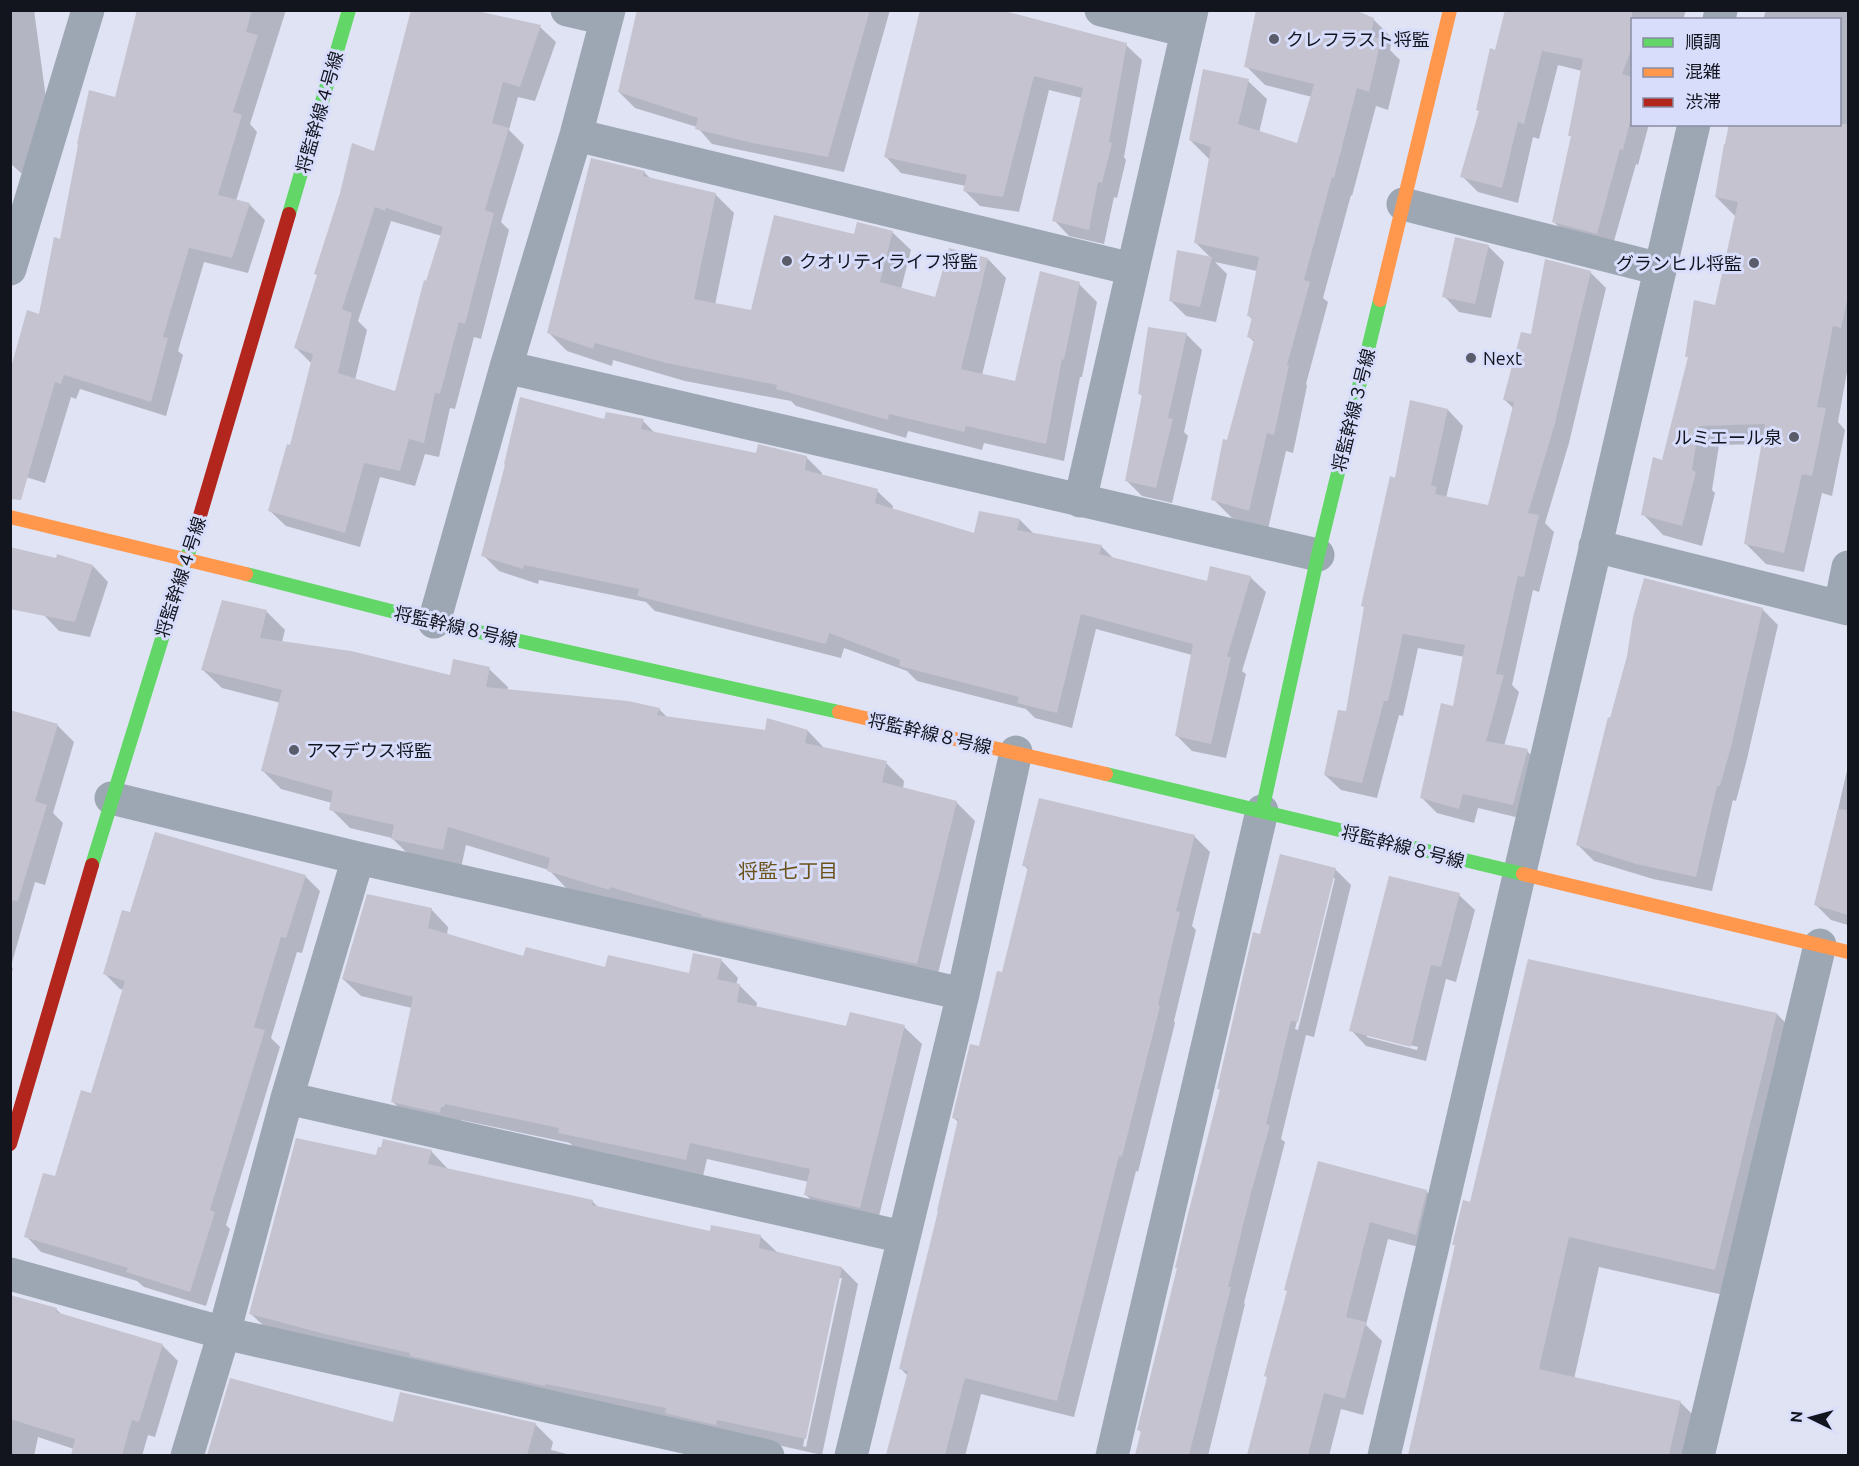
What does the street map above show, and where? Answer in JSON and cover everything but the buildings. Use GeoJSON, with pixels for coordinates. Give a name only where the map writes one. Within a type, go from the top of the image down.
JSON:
{"type":"FeatureCollection","features":[{"type":"Feature","properties":{"kind":"street"},"geometry":{"type":"LineString","coordinates":[[10,269],[88,10]]}},
{"type":"Feature","properties":{"kind":"street","name":"将監幹線４号線"},"geometry":{"type":"LineString","coordinates":[[10,1144],[111,798],[187,559],[349,10]]}},
{"type":"Feature","properties":{"kind":"street"},"geometry":{"type":"LineString","coordinates":[[434,622],[506,367],[576,135],[607,15],[567,10]]}},
{"type":"Feature","properties":{"kind":"street"},"geometry":{"type":"LineString","coordinates":[[1080,501],[1190,21],[1101,10]]}},
{"type":"Feature","properties":{"kind":"street","name":"将監幹線３号線"},"geometry":{"type":"LineString","coordinates":[[1262,811],[1318,555],[1450,10]]}},
{"type":"Feature","properties":{"kind":"street"},"geometry":{"type":"LineString","coordinates":[[1384,1455],[1694,126]]}},
{"type":"Feature","properties":{"kind":"street"},"geometry":{"type":"LineString","coordinates":[[576,135],[1132,269]]}},
{"type":"Feature","properties":{"kind":"street"},"geometry":{"type":"LineString","coordinates":[[1403,204],[1660,269]]}},
{"type":"Feature","properties":{"kind":"street"},"geometry":{"type":"LineString","coordinates":[[506,367],[1318,555]]}},
{"type":"Feature","properties":{"kind":"street","name":"将監幹線８号線"},"geometry":{"type":"LineString","coordinates":[[10,517],[434,622],[1016,752],[1834,948]]}},
{"type":"Feature","properties":{"kind":"street"},"geometry":{"type":"LineString","coordinates":[[1596,546],[1844,607],[1848,567]]}},
{"type":"Feature","properties":{"kind":"street"},"geometry":{"type":"LineString","coordinates":[[851,1455],[963,994],[1016,752]]}},
{"type":"Feature","properties":{"kind":"street"},"geometry":{"type":"LineString","coordinates":[[111,798],[358,858],[963,994]]}},
{"type":"Feature","properties":{"kind":"street"},"geometry":{"type":"LineString","coordinates":[[1112,1455],[1262,811]]}},
{"type":"Feature","properties":{"kind":"street"},"geometry":{"type":"LineString","coordinates":[[187,1455],[224,1333],[287,1098],[358,858]]}},
{"type":"Feature","properties":{"kind":"street"},"geometry":{"type":"LineString","coordinates":[[1698,1455],[1834,948]]}},
{"type":"Feature","properties":{"kind":"street"},"geometry":{"type":"LineString","coordinates":[[287,1098],[903,1237]]}},
{"type":"Feature","properties":{"kind":"street"},"geometry":{"type":"LineString","coordinates":[[10,1274],[224,1333],[768,1455]]}},
{"type":"Feature","properties":{"kind":"traffic: fast"},"geometry":{"type":"LineString","coordinates":[[289,214],[349,10]]}},
{"type":"Feature","properties":{"kind":"traffic: fast"},"geometry":{"type":"LineString","coordinates":[[1262,811],[1318,555],[1380,300]]}},
{"type":"Feature","properties":{"kind":"traffic: fast"},"geometry":{"type":"LineString","coordinates":[[92,865],[199,519]]}},
{"type":"Feature","properties":{"kind":"traffic: fast"},"geometry":{"type":"LineString","coordinates":[[246,574],[434,622],[839,712]]}},
{"type":"Feature","properties":{"kind":"traffic: fast"},"geometry":{"type":"LineString","coordinates":[[1106,774],[1523,874]]}},
{"type":"Feature","properties":{"kind":"traffic: slow"},"geometry":{"type":"LineString","coordinates":[[1380,300],[1450,10]]}},
{"type":"Feature","properties":{"kind":"traffic: slow"},"geometry":{"type":"LineString","coordinates":[[10,517],[246,574]]}},
{"type":"Feature","properties":{"kind":"traffic: slow"},"geometry":{"type":"LineString","coordinates":[[839,712],[1106,774]]}},
{"type":"Feature","properties":{"kind":"traffic: slow"},"geometry":{"type":"LineString","coordinates":[[1523,874],[1848,952]]}},
{"type":"Feature","properties":{"kind":"traffic: jam"},"geometry":{"type":"LineString","coordinates":[[199,519],[289,214]]}},
{"type":"Feature","properties":{"kind":"traffic: jam"},"geometry":{"type":"LineString","coordinates":[[10,1144],[92,865]]}},
{"type":"Feature","properties":{"kind":"place","name":"クレフラスト将監"},"geometry":{"type":"Point","coordinates":[1274,39]}},
{"type":"Feature","properties":{"kind":"place","name":"クオリティライフ将監"},"geometry":{"type":"Point","coordinates":[787,261]}},
{"type":"Feature","properties":{"kind":"place","name":"グランヒル将監"},"geometry":{"type":"Point","coordinates":[1754,263]}},
{"type":"Feature","properties":{"kind":"place","name":"Next"},"geometry":{"type":"Point","coordinates":[1471,358]}},
{"type":"Feature","properties":{"kind":"place","name":"ルミエール泉"},"geometry":{"type":"Point","coordinates":[1794,437]}},
{"type":"Feature","properties":{"kind":"place","name":"アマデウス将監"},"geometry":{"type":"Point","coordinates":[294,750]}},
{"type":"Feature","properties":{"kind":"district","name":"将監七丁目"},"geometry":{"type":"Point","coordinates":[788,870]}}]}
